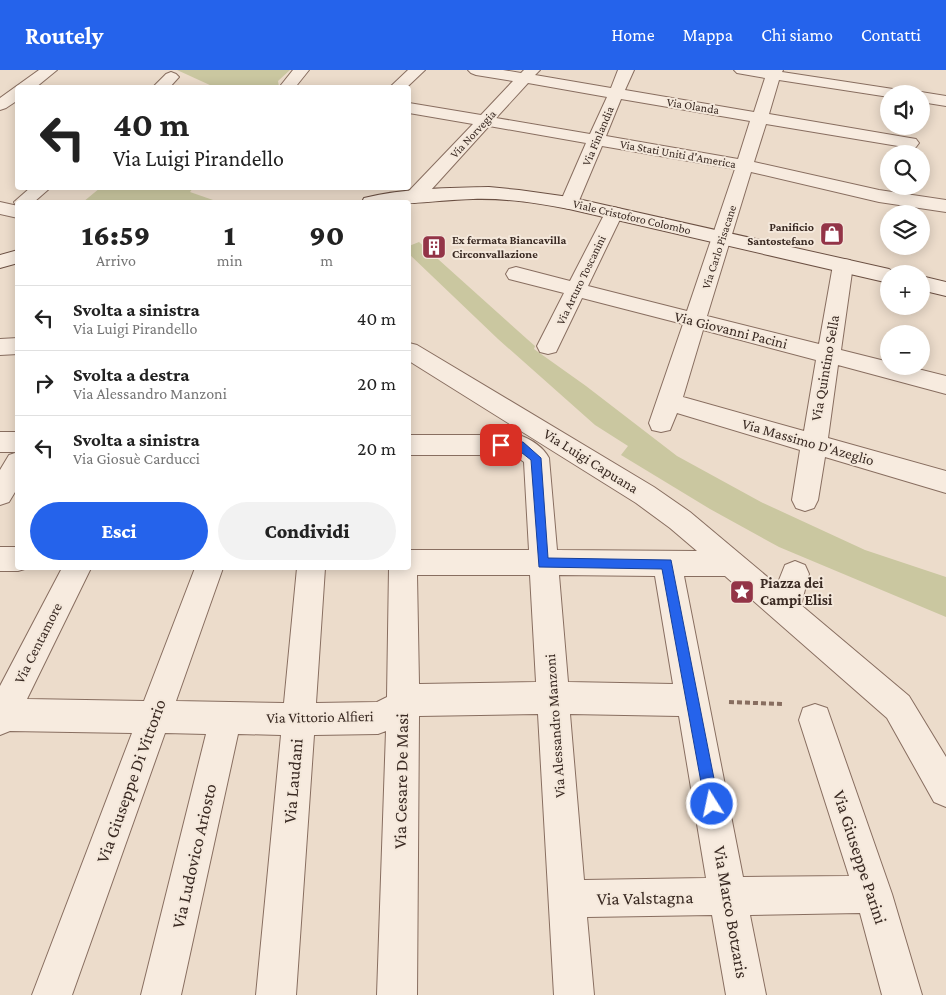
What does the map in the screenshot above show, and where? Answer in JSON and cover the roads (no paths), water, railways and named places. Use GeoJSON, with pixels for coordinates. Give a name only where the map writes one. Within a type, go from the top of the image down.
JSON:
{"type":"FeatureCollection","features":[{"type":"Feature","properties":{"kind":"street"},"geometry":{"type":"LineString","coordinates":[[28,85],[48,70]]}},
{"type":"Feature","properties":{"kind":"street"},"geometry":{"type":"LineString","coordinates":[[291,85],[301,70]]}},
{"type":"Feature","properties":{"kind":"street"},"geometry":{"type":"LineString","coordinates":[[400,85],[417,70]]}},
{"type":"Feature","properties":{"kind":"street","name":"Via Olanda"},"geometry":{"type":"LineString","coordinates":[[476,70],[529,74],[616,93],[910,143]]}},
{"type":"Feature","properties":{"kind":"street","name":"Via Finlandia"},"geometry":{"type":"LineString","coordinates":[[569,203],[626,70]]}},
{"type":"Feature","properties":{"kind":"street"},"geometry":{"type":"LineString","coordinates":[[742,70],[775,72],[880,90]]}},
{"type":"Feature","properties":{"kind":"street","name":"Via Carlo Pisacane"},"geometry":{"type":"LineString","coordinates":[[665,412],[775,72]]}},
{"type":"Feature","properties":{"kind":"street","name":"Via Norvegia"},"geometry":{"type":"LineString","coordinates":[[414,197],[529,74]]}},
{"type":"Feature","properties":{"kind":"street"},"geometry":{"type":"LineString","coordinates":[[162,85],[171,77]]}},
{"type":"Feature","properties":{"kind":"street"},"geometry":{"type":"LineString","coordinates":[[0,106],[15,94]]}},
{"type":"Feature","properties":{"kind":"street"},"geometry":{"type":"LineString","coordinates":[[930,98],[946,101]]}},
{"type":"Feature","properties":{"kind":"street"},"geometry":{"type":"LineString","coordinates":[[0,106],[15,109]]}},
{"type":"Feature","properties":{"kind":"street","name":"Via Stati Uniti d'America"},"geometry":{"type":"LineString","coordinates":[[411,108],[745,165],[879,196],[946,206]]}},
{"type":"Feature","properties":{"kind":"street"},"geometry":{"type":"LineString","coordinates":[[25,200],[38,190]]}},
{"type":"Feature","properties":{"kind":"street","name":"Viale Cristoforo Colombo"},"geometry":{"type":"LineString","coordinates":[[388,200],[491,193],[569,203],[880,274]]}},
{"type":"Feature","properties":{"kind":"street","name":"Via Arturo Toscanini"},"geometry":{"type":"LineString","coordinates":[[548,346],[614,213]]}},
{"type":"Feature","properties":{"kind":"street"},"geometry":{"type":"LineString","coordinates":[[0,262],[15,257]]}},
{"type":"Feature","properties":{"kind":"street","name":"Via Quintino Sella"},"geometry":{"type":"LineString","coordinates":[[805,500],[812,444],[843,266]]}},
{"type":"Feature","properties":{"kind":"street","name":"Via Giovanni Pacini"},"geometry":{"type":"LineString","coordinates":[[516,274],[946,385]]}},
{"type":"Feature","properties":{"kind":"street"},"geometry":{"type":"LineString","coordinates":[[930,285],[946,289]]}},
{"type":"Feature","properties":{"kind":"street"},"geometry":{"type":"LineString","coordinates":[[0,347],[15,346]]}},
{"type":"Feature","properties":{"kind":"street","name":"Via Luigi Capuana"},"geometry":{"type":"LineString","coordinates":[[411,352],[645,495],[680,520],[898,706],[946,790]]}},
{"type":"Feature","properties":{"kind":"street","name":"Via Massimo D'Azeglio"},"geometry":{"type":"LineString","coordinates":[[665,412],[812,444],[946,482]]}},
{"type":"Feature","properties":{"kind":"street"},"geometry":{"type":"LineString","coordinates":[[0,442],[15,442]]}},
{"type":"Feature","properties":{"kind":"street","name":"Via Alessandro Manzoni"},"geometry":{"type":"LineString","coordinates":[[411,445],[519,445],[536,458],[574,995]]}},
{"type":"Feature","properties":{"kind":"street"},"geometry":{"type":"LineString","coordinates":[[0,494],[15,467]]}},
{"type":"Feature","properties":{"kind":"street"},"geometry":{"type":"LineString","coordinates":[[0,559],[15,559]]}},
{"type":"Feature","properties":{"kind":"street"},"geometry":{"type":"LineString","coordinates":[[411,562],[731,564]]}},
{"type":"Feature","properties":{"kind":"street","name":"Via Marco Botzaris"},"geometry":{"type":"LineString","coordinates":[[667,564],[746,995]]}},
{"type":"Feature","properties":{"kind":"street","name":"Via Centamore"},"geometry":{"type":"LineString","coordinates":[[1,717],[76,570]]}},
{"type":"Feature","properties":{"kind":"street","name":"Via Giuseppe Di Vittorio"},"geometry":{"type":"LineString","coordinates":[[52,995],[208,570]]}},
{"type":"Feature","properties":{"kind":"street","name":"Via Laudani"},"geometry":{"type":"LineString","coordinates":[[276,995],[311,570]]}},
{"type":"Feature","properties":{"kind":"street","name":"Via Cesare De Masi"},"geometry":{"type":"LineString","coordinates":[[398,995],[403,706],[403,570]]}},
{"type":"Feature","properties":{"kind":"street"},"geometry":{"type":"LineString","coordinates":[[786,610],[795,574]]}},
{"type":"Feature","properties":{"kind":"street","name":"Via Vittorio Alfieri"},"geometry":{"type":"LineString","coordinates":[[1,717],[378,718],[418,700],[553,698],[693,700]]}},
{"type":"Feature","properties":{"kind":"street","name":"Via Ludovico Ariosto"},"geometry":{"type":"LineString","coordinates":[[161,995],[226,717]]}},
{"type":"Feature","properties":{"kind":"street","name":"Via Giuseppe Parini"},"geometry":{"type":"LineString","coordinates":[[814,720],[873,894],[902,995]]}},
{"type":"Feature","properties":{"kind":"street","name":"Via Valstagna"},"geometry":{"type":"LineString","coordinates":[[567,899],[873,894]]}},
{"type":"Feature","properties":{"kind":"place","name":"Panificio Santostefano"},"geometry":{"type":"Point","coordinates":[832,234]}},
{"type":"Feature","properties":{"kind":"place","name":"Ex fermata Biancavilla Circonvallazione"},"geometry":{"type":"Point","coordinates":[434,247]}},
{"type":"Feature","properties":{"kind":"place","name":"Piazza dei Campi Elisi"},"geometry":{"type":"Point","coordinates":[742,592]}}]}
